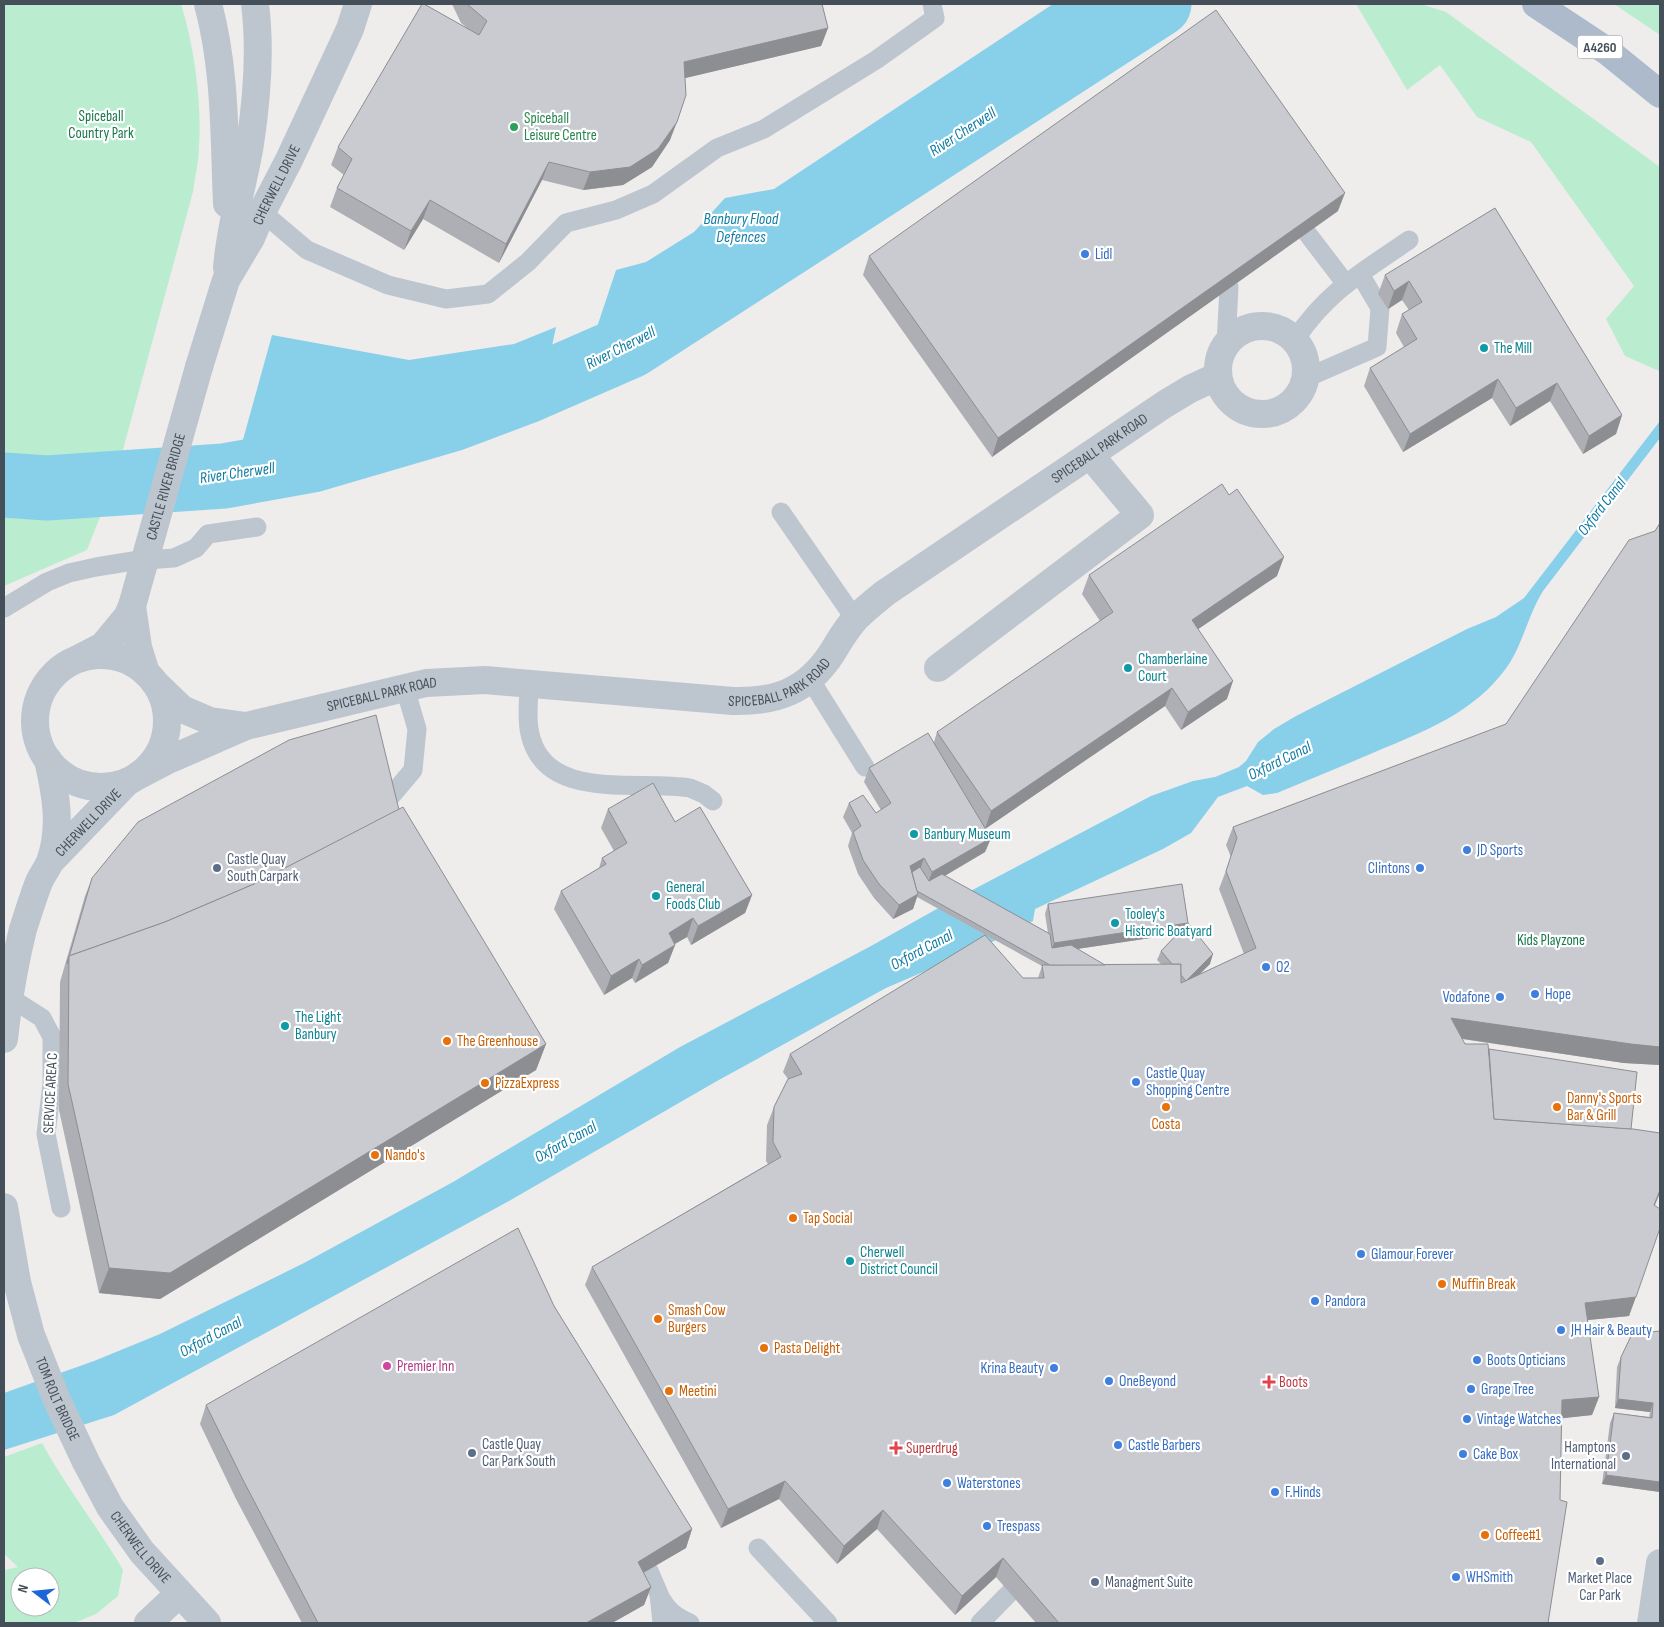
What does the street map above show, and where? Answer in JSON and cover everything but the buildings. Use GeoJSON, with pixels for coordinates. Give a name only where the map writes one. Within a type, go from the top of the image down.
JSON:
{"type":"FeatureCollection","features":[{"type":"Feature","properties":{"kind":"main road","name":"A4260"},"geometry":{"type":"LineString","coordinates":[[1536,4],[1606,51],[1660,94]]}},
{"type":"Feature","properties":{"kind":"street"},"geometry":{"type":"LineString","coordinates":[[208,4],[214,26],[223,89],[229,248]]}},
{"type":"Feature","properties":{"kind":"street"},"geometry":{"type":"LineString","coordinates":[[226,280],[229,248],[250,144],[258,78],[259,32],[255,4]]}},
{"type":"Feature","properties":{"kind":"street","name":"CHERWELL DRIVE"},"geometry":{"type":"LineString","coordinates":[[200,367],[226,280],[251,238],[289,160],[350,29],[358,4]]}},
{"type":"Feature","properties":{"kind":"street"},"geometry":{"type":"LineString","coordinates":[[1272,327],[1285,332],[1295,340],[1303,351],[1306,365],[1306,378],[1296,398],[1286,407],[1273,412],[1259,414],[1246,411],[1233,403],[1224,390],[1218,376],[1221,354],[1226,344],[1246,328],[1272,327]]}},
{"type":"Feature","properties":{"kind":"street","name":"CASTLE RIVER BRIDGE"},"geometry":{"type":"LineString","coordinates":[[69,663],[103,646],[127,617],[132,606],[200,367]]}},
{"type":"Feature","properties":{"kind":"street","name":"SPICEBALL PARK ROAD"},"geometry":{"type":"LineString","coordinates":[[134,778],[166,761],[246,726],[426,683],[485,680],[733,701],[754,701],[784,694],[798,688],[821,668],[855,619],[885,593],[1173,399],[1218,376]]}},
{"type":"Feature","properties":{"kind":"street"},"geometry":{"type":"LineString","coordinates":[[938,668],[1140,515],[1090,455]]}},
{"type":"Feature","properties":{"kind":"street","name":"CASTLE RIVER BRIDGE"},"geometry":{"type":"LineString","coordinates":[[132,606],[138,648],[150,678]]}},
{"type":"Feature","properties":{"kind":"street"},"geometry":{"type":"LineString","coordinates":[[91,656],[120,658],[141,668],[150,678],[165,704],[167,717],[166,737],[157,758],[134,778],[104,788],[81,784],[60,774],[48,760],[36,735],[35,720],[38,702],[48,681],[69,663],[91,656]]}},
{"type":"Feature","properties":{"kind":"street","name":"SPICEBALL PARK ROAD"},"geometry":{"type":"LineString","coordinates":[[150,678],[182,709],[210,721],[246,726]]}},
{"type":"Feature","properties":{"kind":"street","name":"CHERWELL DRIVE"},"geometry":{"type":"LineString","coordinates":[[48,760],[57,808],[56,830],[50,862]]}},
{"type":"Feature","properties":{"kind":"street","name":"CHERWELL DRIVE"},"geometry":{"type":"LineString","coordinates":[[4,1038],[9,997],[24,928],[39,882],[50,862],[134,778]]}},
{"type":"Feature","properties":{"kind":"street","name":"TOM ROLT BRIDGE"},"geometry":{"type":"LineString","coordinates":[[4,1206],[17,1282],[31,1335],[56,1398],[86,1462]]}},
{"type":"Feature","properties":{"kind":"street","name":"CHERWELL DRIVE"},"geometry":{"type":"LineString","coordinates":[[86,1462],[110,1507],[142,1552],[207,1623]]}},
{"type":"Feature","properties":{"kind":"street"},"geometry":{"type":"LineString","coordinates":[[1651,1623],[1659,1571]]}},
{"type":"Feature","properties":{"kind":"street"},"geometry":{"type":"LineString","coordinates":[[148,1623],[179,1594]]}},
{"type":"Feature","properties":{"kind":"lane"},"geometry":{"type":"LineString","coordinates":[[262,212],[307,250],[388,286],[446,299],[488,294],[528,262],[566,223],[616,210],[653,194],[717,148],[764,129],[876,60],[934,18],[932,4]]}},
{"type":"Feature","properties":{"kind":"lane"},"geometry":{"type":"LineString","coordinates":[[1306,378],[1377,347],[1380,308],[1307,233]]}},
{"type":"Feature","properties":{"kind":"lane"},"geometry":{"type":"LineString","coordinates":[[1295,340],[1308,321],[1334,293],[1409,240]]}},
{"type":"Feature","properties":{"kind":"lane"},"geometry":{"type":"LineString","coordinates":[[1226,344],[1230,287]]}},
{"type":"Feature","properties":{"kind":"lane"},"geometry":{"type":"LineString","coordinates":[[781,512],[855,619]]}},
{"type":"Feature","properties":{"kind":"lane"},"geometry":{"type":"LineString","coordinates":[[4,608],[47,582],[69,573],[96,566],[174,558],[196,548],[208,534],[257,526]]}},
{"type":"Feature","properties":{"kind":"lane"},"geometry":{"type":"LineString","coordinates":[[810,679],[865,767]]}},
{"type":"Feature","properties":{"kind":"lane"},"geometry":{"type":"LineString","coordinates":[[529,685],[529,732],[532,743],[544,764],[554,771],[566,777],[588,782],[682,787],[696,790],[712,801]]}},
{"type":"Feature","properties":{"kind":"lane"},"geometry":{"type":"LineString","coordinates":[[386,802],[413,770],[417,729],[405,688]]}},
{"type":"Feature","properties":{"kind":"lane","name":"SERVICE AREA C"},"geometry":{"type":"LineString","coordinates":[[9,997],[42,1018],[52,1037],[52,1084],[46,1134],[60,1208]]}},
{"type":"Feature","properties":{"kind":"lane"},"geometry":{"type":"LineString","coordinates":[[758,1548],[828,1623]]}},
{"type":"Feature","properties":{"kind":"lane"},"geometry":{"type":"LineString","coordinates":[[980,1623],[1043,1558]]}},
{"type":"Feature","properties":{"kind":"lane"},"geometry":{"type":"LineString","coordinates":[[649,1571],[664,1604],[672,1615],[690,1623]]}},
{"type":"Feature","properties":{"kind":"lane"},"geometry":{"type":"LineString","coordinates":[[659,1594],[662,1623]]}},
{"type":"Feature","properties":{"kind":"green space","name":"Spiceball Country Park"},"geometry":{"type":"Polygon","coordinates":[[[4,4],[181,4],[190,37],[196,74],[200,129],[193,192],[115,479],[87,550],[4,586],[4,4]]]}},
{"type":"Feature","properties":{"kind":"green space"},"geometry":{"type":"Polygon","coordinates":[[[1356,4],[1421,4],[1446,12],[1660,167],[1659,371],[1625,356],[1606,319],[1634,286],[1531,142],[1477,117],[1440,65],[1407,90],[1356,4]]]}},
{"type":"Feature","properties":{"kind":"green space"},"geometry":{"type":"Polygon","coordinates":[[[1614,4],[1660,4],[1660,35],[1614,4]]]}},
{"type":"Feature","properties":{"kind":"green space"},"geometry":{"type":"Polygon","coordinates":[[[42,1443],[123,1570],[118,1596],[96,1614],[74,1623],[4,1623],[4,1570],[10,1569],[10,1617],[60,1617],[60,1567],[18,1567],[4,1554],[4,1457],[42,1443]]]}},
{"type":"Feature","properties":{"kind":"water","name":"Banbury Flood Defences"},"geometry":{"type":"Polygon","coordinates":[[[1053,4],[1135,4],[846,197],[682,303],[589,351],[616,270],[646,262],[694,232],[725,198],[774,189],[1053,4]]]}},
{"type":"Feature","properties":{"kind":"water"},"geometry":{"type":"Polygon","coordinates":[[[556,327],[547,370],[426,418],[309,453],[239,454],[272,335],[409,360],[514,344],[556,327]]]}},
{"type":"Feature","properties":{"kind":"water","name":"Oxford Canal"},"geometry":{"type":"Polygon","coordinates":[[[1660,421],[1660,438],[1543,591],[1513,658],[1507,667],[1494,683],[1464,709],[1430,728],[1277,793],[1263,795],[1247,786],[1218,797],[1191,833],[1163,849],[1035,909],[1033,921],[988,944],[886,988],[717,1081],[509,1201],[114,1415],[4,1450],[4,1393],[94,1361],[160,1334],[304,1263],[453,1182],[680,1047],[1151,796],[1193,781],[1215,777],[1239,767],[1246,761],[1258,742],[1274,729],[1296,716],[1467,629],[1496,617],[1524,598],[1660,421]]]}},
{"type":"Feature","properties":{"kind":"waterway","name":"River Cherwell"},"geometry":{"type":"LineString","coordinates":[[4,485],[47,488],[224,476],[312,460],[452,419],[529,390],[630,346],[1159,4]]}},
{"type":"Feature","properties":{"kind":"place","name":"Spiceball Leisure Centre"},"geometry":{"type":"Point","coordinates":[514,127]}},
{"type":"Feature","properties":{"kind":"place","name":"Lidl"},"geometry":{"type":"Point","coordinates":[1085,254]}},
{"type":"Feature","properties":{"kind":"place","name":"The Mill"},"geometry":{"type":"Point","coordinates":[1484,348]}},
{"type":"Feature","properties":{"kind":"place","name":"Chamberlaine Court"},"geometry":{"type":"Point","coordinates":[1128,668]}},
{"type":"Feature","properties":{"kind":"place","name":"Banbury Museum"},"geometry":{"type":"Point","coordinates":[914,834]}},
{"type":"Feature","properties":{"kind":"place","name":"JD Sports"},"geometry":{"type":"Point","coordinates":[1467,850]}},
{"type":"Feature","properties":{"kind":"place","name":"Castle Quay South Carpark"},"geometry":{"type":"Point","coordinates":[217,868]}},
{"type":"Feature","properties":{"kind":"place","name":"Clintons"},"geometry":{"type":"Point","coordinates":[1420,868]}},
{"type":"Feature","properties":{"kind":"place","name":"General Foods Club"},"geometry":{"type":"Point","coordinates":[656,896]}},
{"type":"Feature","properties":{"kind":"place","name":"Tooley's Historic Boatyard"},"geometry":{"type":"Point","coordinates":[1115,923]}},
{"type":"Feature","properties":{"kind":"place","name":"O2"},"geometry":{"type":"Point","coordinates":[1266,967]}},
{"type":"Feature","properties":{"kind":"place","name":"Hope"},"geometry":{"type":"Point","coordinates":[1535,994]}},
{"type":"Feature","properties":{"kind":"place","name":"Vodafone"},"geometry":{"type":"Point","coordinates":[1500,997]}},
{"type":"Feature","properties":{"kind":"place","name":"The Light Banbury"},"geometry":{"type":"Point","coordinates":[285,1026]}},
{"type":"Feature","properties":{"kind":"place","name":"The Greenhouse"},"geometry":{"type":"Point","coordinates":[447,1041]}},
{"type":"Feature","properties":{"kind":"place","name":"Castle Quay Shopping Centre"},"geometry":{"type":"Point","coordinates":[1136,1082]}},
{"type":"Feature","properties":{"kind":"place","name":"PizzaExpress"},"geometry":{"type":"Point","coordinates":[485,1083]}},
{"type":"Feature","properties":{"kind":"place","name":"Costa"},"geometry":{"type":"Point","coordinates":[1166,1107]}},
{"type":"Feature","properties":{"kind":"place","name":"Danny's Sports Bar & Grill"},"geometry":{"type":"Point","coordinates":[1557,1107]}},
{"type":"Feature","properties":{"kind":"place","name":"Nando's"},"geometry":{"type":"Point","coordinates":[375,1155]}},
{"type":"Feature","properties":{"kind":"place","name":"Tap Social"},"geometry":{"type":"Point","coordinates":[793,1218]}},
{"type":"Feature","properties":{"kind":"place","name":"Glamour Forever"},"geometry":{"type":"Point","coordinates":[1361,1254]}},
{"type":"Feature","properties":{"kind":"place","name":"Cherwell District Council"},"geometry":{"type":"Point","coordinates":[850,1261]}},
{"type":"Feature","properties":{"kind":"place","name":"Muffin Break"},"geometry":{"type":"Point","coordinates":[1442,1284]}},
{"type":"Feature","properties":{"kind":"place","name":"Pandora"},"geometry":{"type":"Point","coordinates":[1315,1301]}},
{"type":"Feature","properties":{"kind":"place","name":"Smash Cow Burgers"},"geometry":{"type":"Point","coordinates":[658,1319]}},
{"type":"Feature","properties":{"kind":"place","name":"JH Hair & Beauty"},"geometry":{"type":"Point","coordinates":[1561,1330]}},
{"type":"Feature","properties":{"kind":"place","name":"Pasta Delight"},"geometry":{"type":"Point","coordinates":[764,1348]}},
{"type":"Feature","properties":{"kind":"place","name":"Boots Opticians"},"geometry":{"type":"Point","coordinates":[1477,1360]}},
{"type":"Feature","properties":{"kind":"place","name":"Premier Inn"},"geometry":{"type":"Point","coordinates":[387,1366]}},
{"type":"Feature","properties":{"kind":"place","name":"Krina Beauty"},"geometry":{"type":"Point","coordinates":[1054,1368]}},
{"type":"Feature","properties":{"kind":"place","name":"OneBeyond"},"geometry":{"type":"Point","coordinates":[1109,1381]}},
{"type":"Feature","properties":{"kind":"place","name":"Boots"},"geometry":{"type":"Point","coordinates":[1269,1382]}},
{"type":"Feature","properties":{"kind":"place","name":"Grape Tree"},"geometry":{"type":"Point","coordinates":[1471,1389]}},
{"type":"Feature","properties":{"kind":"place","name":"Meetini"},"geometry":{"type":"Point","coordinates":[669,1391]}},
{"type":"Feature","properties":{"kind":"place","name":"Vintage Watches"},"geometry":{"type":"Point","coordinates":[1467,1419]}},
{"type":"Feature","properties":{"kind":"place","name":"Castle Barbers"},"geometry":{"type":"Point","coordinates":[1118,1445]}},
{"type":"Feature","properties":{"kind":"place","name":"Superdrug"},"geometry":{"type":"Point","coordinates":[896,1448]}},
{"type":"Feature","properties":{"kind":"place","name":"Castle Quay Car Park South"},"geometry":{"type":"Point","coordinates":[472,1453]}},
{"type":"Feature","properties":{"kind":"place","name":"Cake Box"},"geometry":{"type":"Point","coordinates":[1463,1454]}},
{"type":"Feature","properties":{"kind":"place","name":"Hamptons International"},"geometry":{"type":"Point","coordinates":[1626,1456]}},
{"type":"Feature","properties":{"kind":"place","name":"Waterstones"},"geometry":{"type":"Point","coordinates":[947,1483]}},
{"type":"Feature","properties":{"kind":"place","name":"F.Hinds"},"geometry":{"type":"Point","coordinates":[1275,1492]}},
{"type":"Feature","properties":{"kind":"place","name":"Trespass"},"geometry":{"type":"Point","coordinates":[987,1526]}},
{"type":"Feature","properties":{"kind":"place","name":"Coffee#1"},"geometry":{"type":"Point","coordinates":[1485,1535]}},
{"type":"Feature","properties":{"kind":"place","name":"Market Place Car Park"},"geometry":{"type":"Point","coordinates":[1600,1561]}},
{"type":"Feature","properties":{"kind":"place","name":"WHSmith"},"geometry":{"type":"Point","coordinates":[1456,1577]}},
{"type":"Feature","properties":{"kind":"place","name":"Managment Suite"},"geometry":{"type":"Point","coordinates":[1095,1582]}},
{"type":"Feature","properties":{"kind":"park label","name":"Kids Playzone"},"geometry":{"type":"Point","coordinates":[1551,940]}}]}
